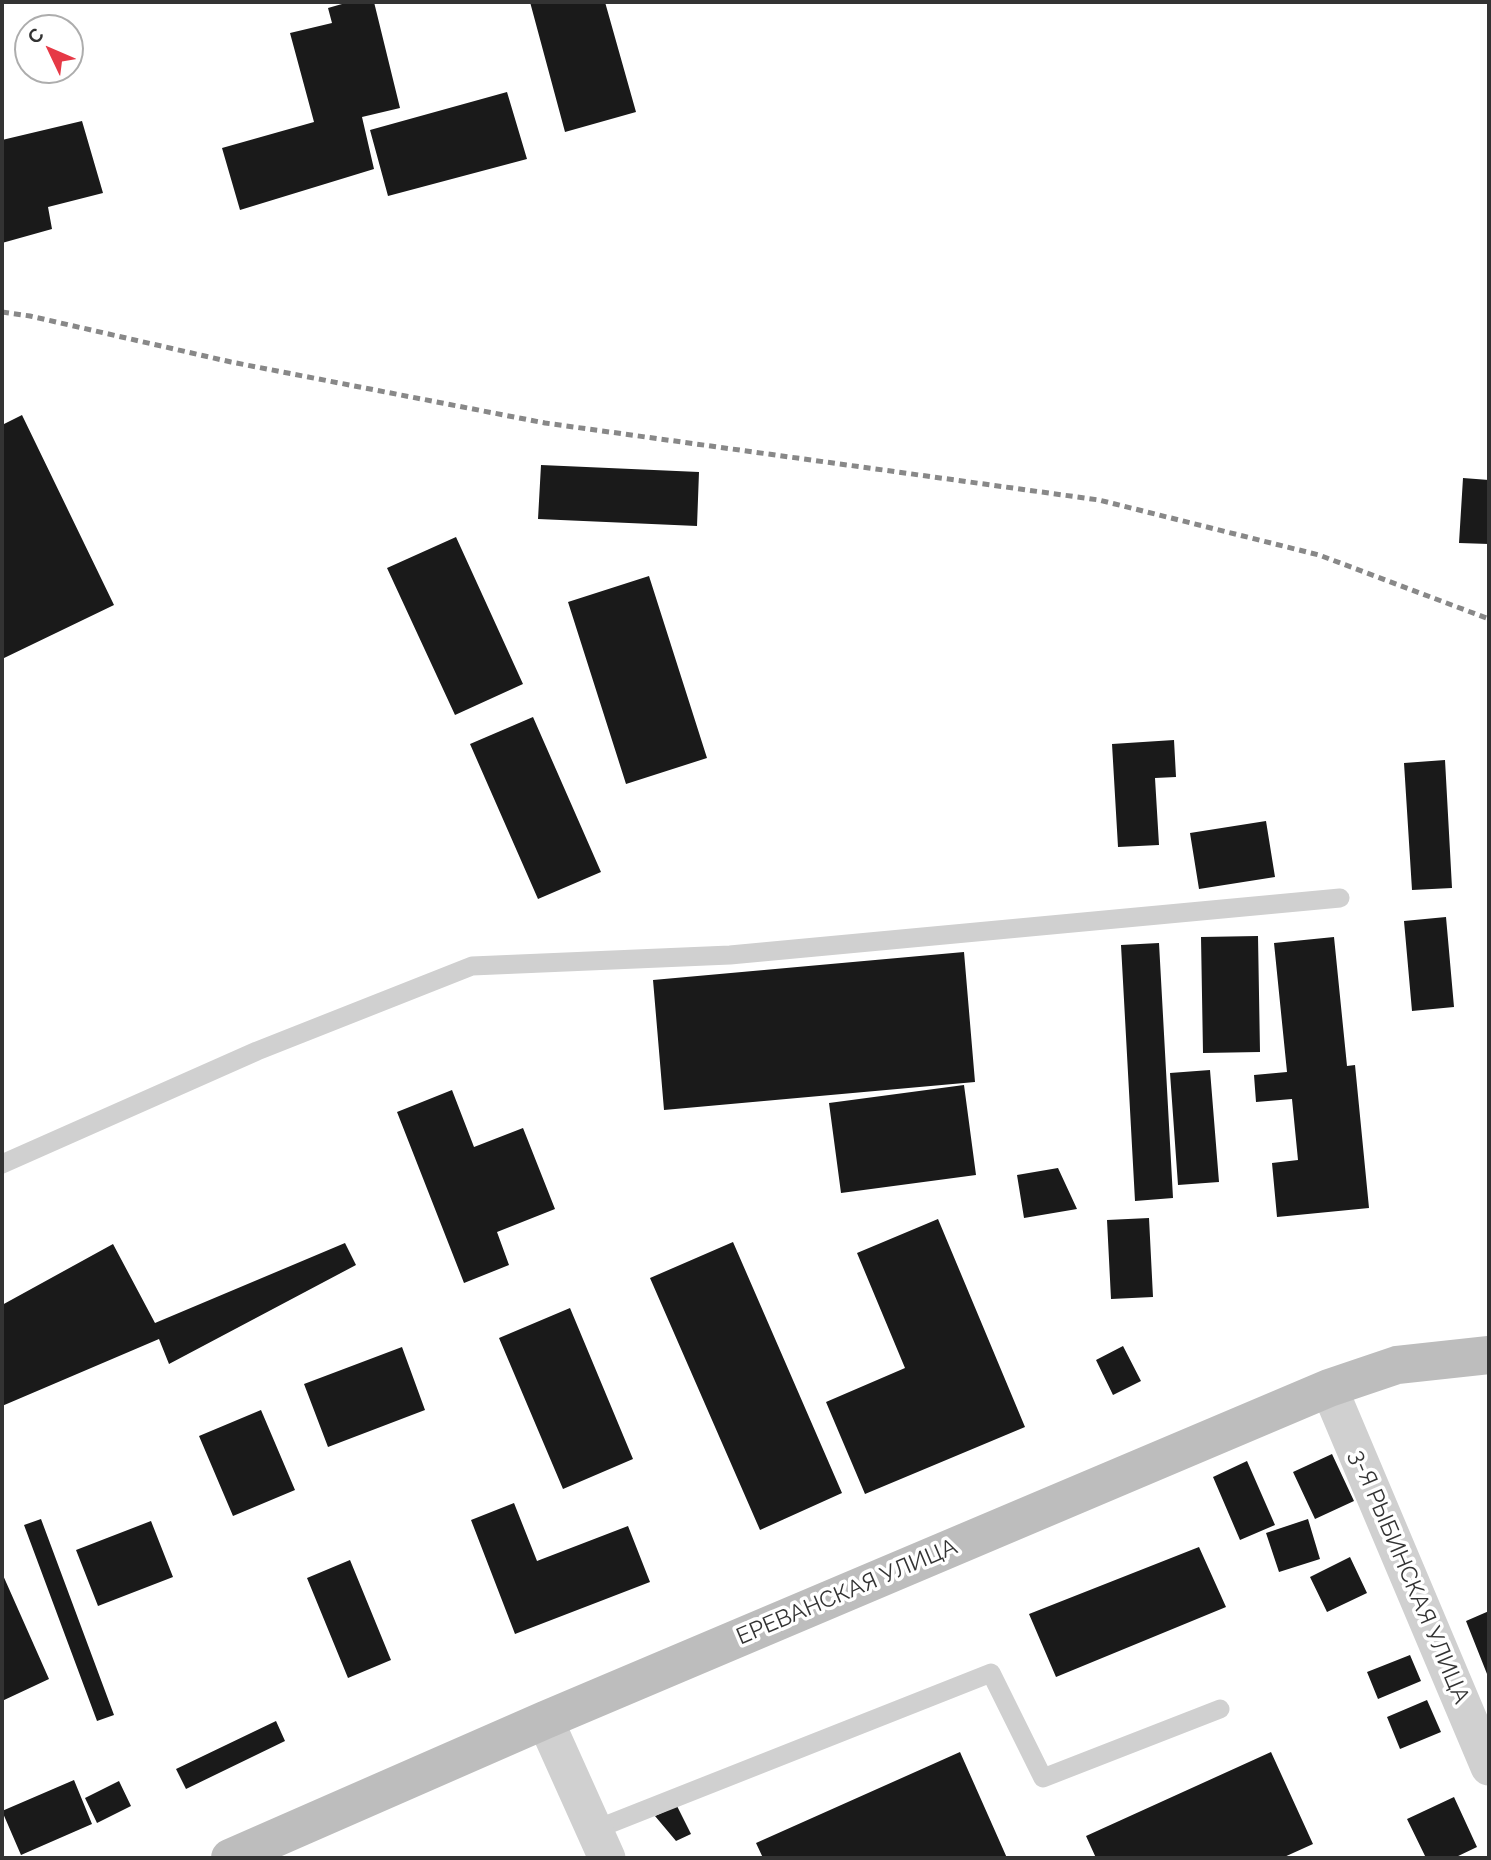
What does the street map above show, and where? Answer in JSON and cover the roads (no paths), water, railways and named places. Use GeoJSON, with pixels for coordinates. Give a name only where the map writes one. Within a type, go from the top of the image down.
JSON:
{"type":"FeatureCollection","features":[{"type":"Feature","properties":{"kind":"main road","name":"ЕРЕВАНСКАЯ УЛИЦА"},"geometry":{"type":"LineString","coordinates":[[248,1854],[545,1720],[1329,1388],[1397,1365],[1481,1355]]}},
{"type":"Feature","properties":{"kind":"street","name":"3-Я РЫБИНСКАЯ УЛИЦА"},"geometry":{"type":"LineString","coordinates":[[1329,1388],[1489,1767]]}},
{"type":"Feature","properties":{"kind":"street"},"geometry":{"type":"LineString","coordinates":[[545,1720],[600,1844]]}},
{"type":"Feature","properties":{"kind":"lane"},"geometry":{"type":"LineString","coordinates":[[2,1164],[257,1051],[472,965],[730,955],[1340,898]]}},
{"type":"Feature","properties":{"kind":"lane"},"geometry":{"type":"LineString","coordinates":[[600,1844],[991,1673],[1043,1778],[1220,1709]]}},
{"type":"Feature","properties":{"kind":"railway"},"geometry":{"type":"LineString","coordinates":[[2,312],[231,362],[545,423],[1099,500],[1319,555],[1489,619]]}}]}
